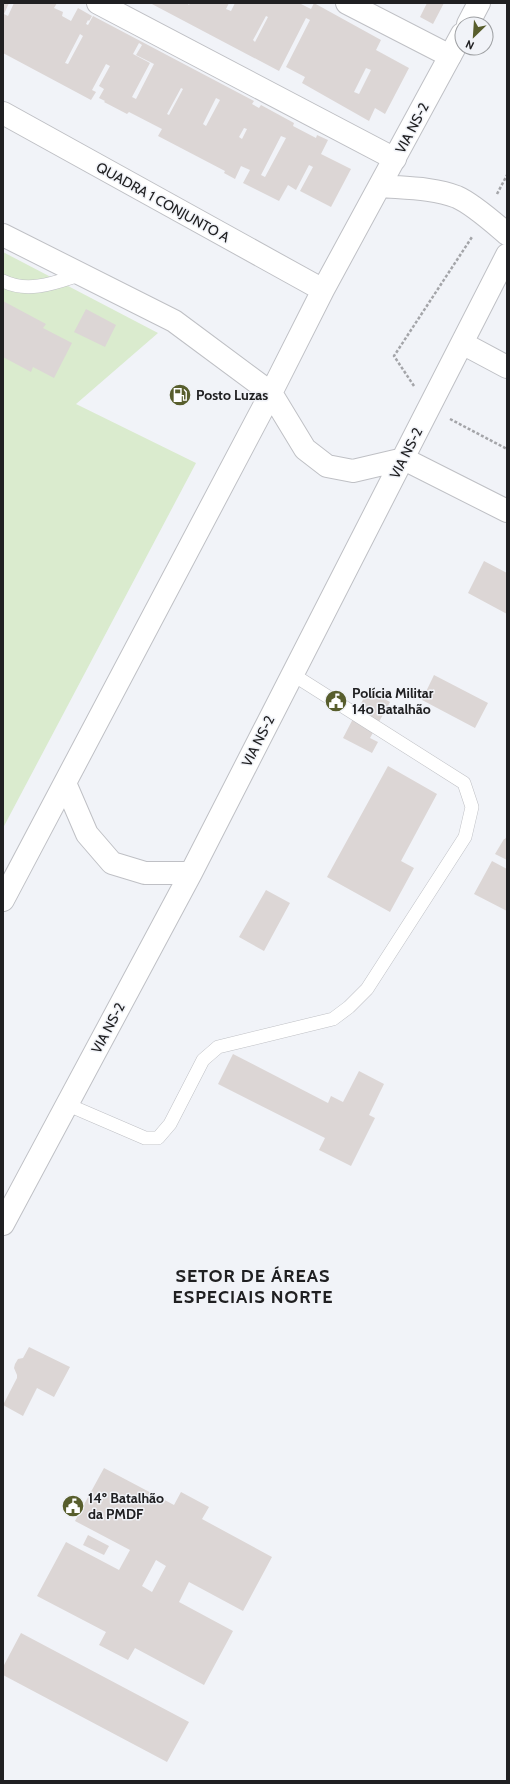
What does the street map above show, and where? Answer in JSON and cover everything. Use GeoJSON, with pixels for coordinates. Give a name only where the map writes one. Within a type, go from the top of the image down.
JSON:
{"type":"FeatureCollection","features":[{"type":"Feature","properties":{"kind":"street"},"geometry":{"type":"LineString","coordinates":[[98,3],[395,159]]}},
{"type":"Feature","properties":{"kind":"street"},"geometry":{"type":"LineString","coordinates":[[347,3],[450,56]]}},
{"type":"Feature","properties":{"kind":"street"},"geometry":{"type":"LineString","coordinates":[[473,16],[480,3]]}},
{"type":"Feature","properties":{"kind":"street","name":"VIA NS-2"},"geometry":{"type":"LineString","coordinates":[[3,900],[271,392],[322,290],[381,186],[454,49]]}},
{"type":"Feature","properties":{"kind":"street","name":"QUADRA 1 CONJUNTO A"},"geometry":{"type":"LineString","coordinates":[[3,113],[322,290]]}},
{"type":"Feature","properties":{"kind":"street"},"geometry":{"type":"LineString","coordinates":[[3,132],[27,126]]}},
{"type":"Feature","properties":{"kind":"street"},"geometry":{"type":"LineString","coordinates":[[381,186],[422,189],[458,197],[507,234]]}},
{"type":"Feature","properties":{"kind":"street"},"geometry":{"type":"LineString","coordinates":[[3,235],[174,321],[271,392],[305,450],[327,466],[353,471],[404,459],[507,510]]}},
{"type":"Feature","properties":{"kind":"street","name":"VIA NS-2"},"geometry":{"type":"LineString","coordinates":[[3,1224],[191,873],[507,255]]}},
{"type":"Feature","properties":{"kind":"street"},"geometry":{"type":"LineString","coordinates":[[462,343],[507,367]]}},
{"type":"Feature","properties":{"kind":"street"},"geometry":{"type":"LineString","coordinates":[[65,782],[86,834],[112,863],[145,873],[191,873]]}},
{"type":"Feature","properties":{"kind":"lane"},"geometry":{"type":"LineString","coordinates":[[3,281],[8,284],[26,287],[42,286],[82,274]]}},
{"type":"Feature","properties":{"kind":"lane"},"geometry":{"type":"LineString","coordinates":[[66,1104],[146,1138],[158,1138],[170,1124],[203,1060],[218,1047],[333,1019],[349,1008],[367,989],[465,837],[472,807],[464,783],[292,674]]}},
{"type":"Feature","properties":{"kind":"green space"},"geometry":{"type":"Polygon","coordinates":[[[3,252],[158,333],[76,404],[196,463],[3,828],[3,252]]]}},
{"type":"Feature","properties":{"kind":"building"},"geometry":{"type":"Polygon","coordinates":[[[3,3],[9,3],[4,14],[8,16],[14,3],[57,3],[54,8],[63,12],[62,16],[71,21],[78,8],[92,16],[86,24],[88,25],[93,16],[254,101],[252,104],[259,108],[261,105],[294,123],[293,126],[316,138],[317,135],[328,140],[321,154],[351,169],[331,207],[300,191],[313,167],[309,165],[296,190],[288,185],[279,201],[243,183],[250,170],[241,166],[235,179],[224,173],[225,171],[158,136],[162,129],[129,112],[127,114],[104,102],[105,101],[99,98],[104,89],[99,86],[110,66],[106,64],[92,90],[96,92],[91,100],[3,53],[3,3]],[[80,34],[65,63],[68,64],[83,36],[80,34]],[[139,43],[133,54],[150,63],[132,97],[136,99],[154,64],[136,55],[142,45],[139,43]],[[181,88],[167,114],[169,115],[183,89],[181,88]],[[216,98],[203,124],[206,126],[220,100],[216,98]],[[244,128],[239,137],[242,139],[247,129],[244,128]],[[281,136],[261,175],[265,177],[286,138],[281,136]]]}},
{"type":"Feature","properties":{"kind":"building"},"geometry":{"type":"Polygon","coordinates":[[[150,3],[187,3],[189,5],[190,3],[229,3],[226,9],[231,11],[235,3],[299,3],[311,9],[314,3],[381,40],[376,50],[409,68],[385,114],[375,108],[369,121],[302,83],[305,77],[286,67],[310,20],[306,18],[279,71],[150,3]],[[266,16],[253,40],[255,42],[268,17],[266,16]],[[366,68],[354,92],[359,94],[371,70],[366,68]]]}},
{"type":"Feature","properties":{"kind":"building"},"geometry":{"type":"Polygon","coordinates":[[[427,3],[444,3],[433,24],[420,17],[427,3]]]}},
{"type":"Feature","properties":{"kind":"building"},"geometry":{"type":"Polygon","coordinates":[[[3,301],[46,324],[43,328],[72,343],[54,378],[33,367],[31,372],[3,357],[3,301]]]}},
{"type":"Feature","properties":{"kind":"building"},"geometry":{"type":"Polygon","coordinates":[[[86,309],[116,325],[105,347],[74,332],[86,309]]]}},
{"type":"Feature","properties":{"kind":"building"},"geometry":{"type":"Polygon","coordinates":[[[484,561],[507,573],[507,614],[468,593],[484,561]]]}},
{"type":"Feature","properties":{"kind":"building"},"geometry":{"type":"Polygon","coordinates":[[[434,675],[488,703],[475,728],[422,700],[434,675]]]}},
{"type":"Feature","properties":{"kind":"building"},"geometry":{"type":"Polygon","coordinates":[[[368,690],[390,702],[370,738],[378,742],[372,753],[343,738],[368,690]]]}},
{"type":"Feature","properties":{"kind":"building"},"geometry":{"type":"Polygon","coordinates":[[[388,766],[437,794],[401,861],[414,868],[390,912],[327,877],[388,766]]]}},
{"type":"Feature","properties":{"kind":"building"},"geometry":{"type":"Polygon","coordinates":[[[507,836],[507,860],[495,854],[507,836]]]}},
{"type":"Feature","properties":{"kind":"building"},"geometry":{"type":"Polygon","coordinates":[[[492,861],[507,869],[507,911],[474,894],[492,861]]]}},
{"type":"Feature","properties":{"kind":"building"},"geometry":{"type":"Polygon","coordinates":[[[266,890],[290,903],[264,951],[239,937],[266,890]]]}},
{"type":"Feature","properties":{"kind":"building"},"geometry":{"type":"Polygon","coordinates":[[[233,1054],[328,1103],[331,1096],[343,1102],[359,1071],[384,1084],[369,1115],[375,1118],[351,1166],[319,1150],[325,1138],[218,1084],[233,1054]]]}},
{"type":"Feature","properties":{"kind":"building"},"geometry":{"type":"Polygon","coordinates":[[[29,1347],[70,1367],[54,1397],[37,1388],[23,1416],[3,1405],[17,1378],[14,1368],[15,1364],[18,1359],[23,1358],[29,1347]]]}},
{"type":"Feature","properties":{"kind":"building"},"geometry":{"type":"Polygon","coordinates":[[[104,1468],[174,1505],[181,1492],[209,1507],[202,1519],[272,1557],[243,1611],[189,1582],[179,1602],[233,1631],[204,1685],[135,1648],[128,1660],[99,1645],[106,1632],[37,1596],[66,1542],[119,1570],[130,1550],[75,1521],[104,1468]],[[156,1560],[142,1586],[152,1592],[166,1566],[156,1560]]]}},
{"type":"Feature","properties":{"kind":"building"},"geometry":{"type":"Polygon","coordinates":[[[88,1535],[109,1546],[104,1555],[83,1545],[88,1535]]]}},
{"type":"Feature","properties":{"kind":"building"},"geometry":{"type":"Polygon","coordinates":[[[21,1633],[189,1722],[167,1762],[3,1675],[3,1667],[21,1633]]]}},
{"type":"Feature","properties":{"kind":"place","name":"Posto Luzas"},"geometry":{"type":"Point","coordinates":[180,395]}},
{"type":"Feature","properties":{"kind":"place","name":"Polícia Militar 14o Batalhão"},"geometry":{"type":"Point","coordinates":[336,701]}},
{"type":"Feature","properties":{"kind":"place","name":"14º Batalhão da PMDF"},"geometry":{"type":"Point","coordinates":[73,1506]}},
{"type":"Feature","properties":{"kind":"district","name":"SETOR DE ÁREAS ESPECIAIS NORTE"},"geometry":{"type":"Point","coordinates":[253,1286]}}]}
